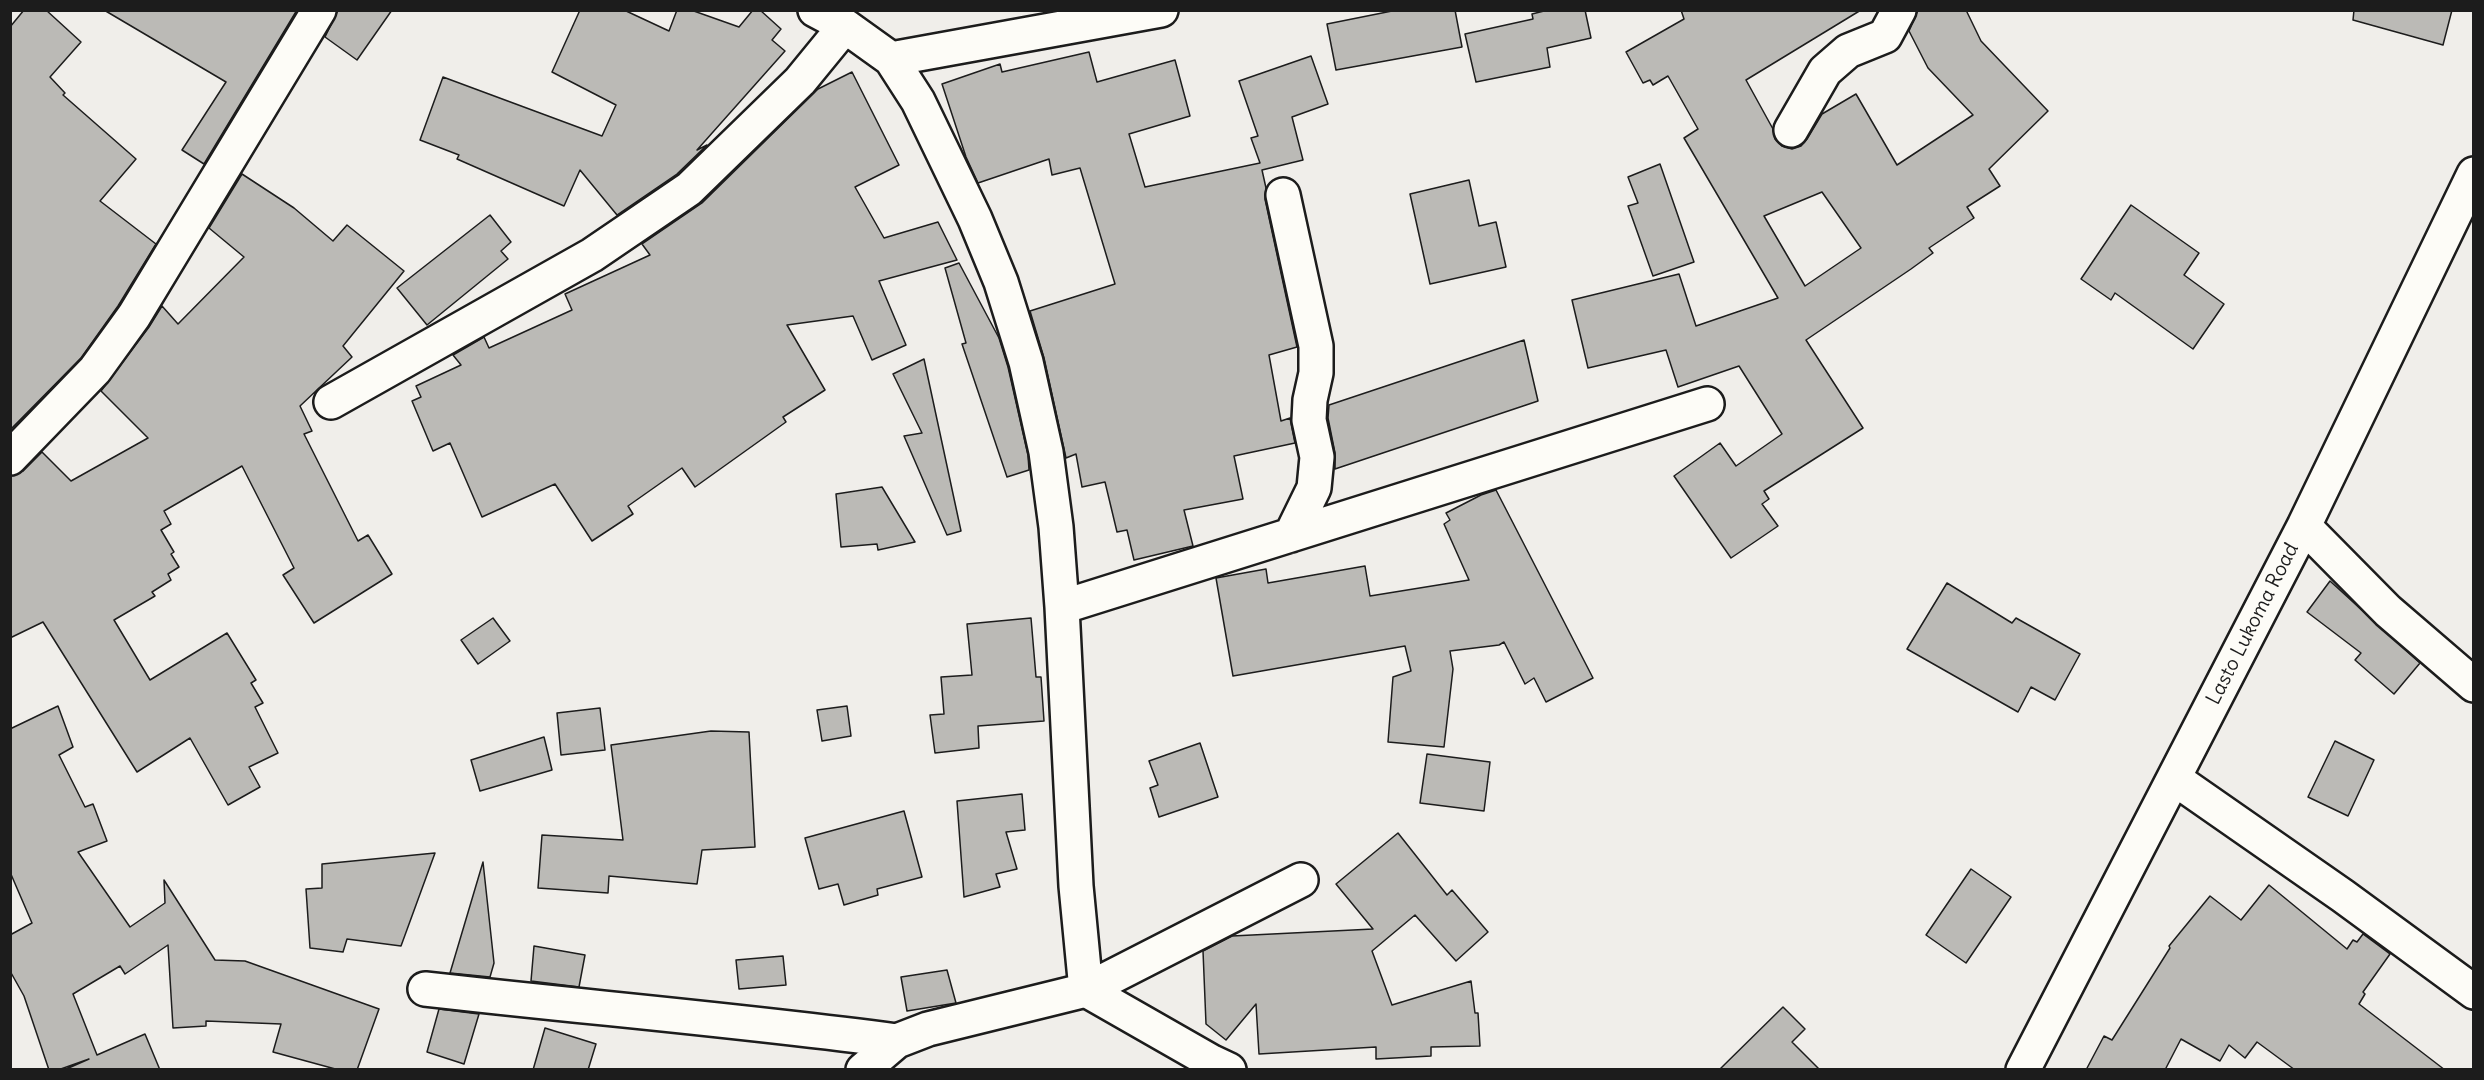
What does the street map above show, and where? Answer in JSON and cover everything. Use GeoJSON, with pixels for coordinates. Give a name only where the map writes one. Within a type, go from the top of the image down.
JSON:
{"type":"FeatureCollection","features":[{"type":"Feature","properties":{"kind":"street"},"geometry":{"type":"LineString","coordinates":[[10,458],[95,370],[134,316],[319,10]]}},
{"type":"Feature","properties":{"kind":"street"},"geometry":{"type":"LineString","coordinates":[[815,10],[845,26],[891,59],[918,101],[975,219],[1001,282],[1020,342],[1046,452],[1056,527],[1076,886],[1086,990]]}},
{"type":"Feature","properties":{"kind":"street"},"geometry":{"type":"LineString","coordinates":[[891,59],[1161,10]]}},
{"type":"Feature","properties":{"kind":"street"},"geometry":{"type":"LineString","coordinates":[[1791,130],[1825,71],[1848,51],[1885,36],[1899,10]]}},
{"type":"Feature","properties":{"kind":"street"},"geometry":{"type":"LineString","coordinates":[[331,402],[592,255],[689,189],[800,81],[845,26]]}},
{"type":"Feature","properties":{"kind":"street","name":"Lasto Lukoma Road"},"geometry":{"type":"LineString","coordinates":[[2023,1070],[2304,526],[2474,174]]}},
{"type":"Feature","properties":{"kind":"street"},"geometry":{"type":"LineString","coordinates":[[1282,195],[1317,346],[1316,373],[1310,400],[1309,420],[1317,457],[1314,488],[1291,535]]}},
{"type":"Feature","properties":{"kind":"street"},"geometry":{"type":"LineString","coordinates":[[1062,607],[1707,404]]}},
{"type":"Feature","properties":{"kind":"street"},"geometry":{"type":"LineString","coordinates":[[2304,526],[2388,610],[2474,685]]}},
{"type":"Feature","properties":{"kind":"street"},"geometry":{"type":"LineString","coordinates":[[2175,779],[2325,883],[2474,992]]}},
{"type":"Feature","properties":{"kind":"street"},"geometry":{"type":"LineString","coordinates":[[863,1070],[897,1041],[928,1029],[1086,990],[1301,880]]}},
{"type":"Feature","properties":{"kind":"street"},"geometry":{"type":"LineString","coordinates":[[425,989],[897,1041]]}},
{"type":"Feature","properties":{"kind":"street"},"geometry":{"type":"LineString","coordinates":[[1086,990],[1229,1070]]}},
{"type":"Feature","properties":{"kind":"building"},"geometry":{"type":"Polygon","coordinates":[[[24,10],[46,10],[81,42],[50,77],[65,93],[63,95],[136,159],[100,201],[156,244],[118,306],[81,358],[10,430],[10,27],[24,10]]]}},
{"type":"Feature","properties":{"kind":"building"},"geometry":{"type":"Polygon","coordinates":[[[104,10],[297,10],[204,164],[182,150],[226,82],[104,10]]]}},
{"type":"Feature","properties":{"kind":"building"},"geometry":{"type":"Polygon","coordinates":[[[338,10],[392,10],[357,60],[325,37],[338,10]]]}},
{"type":"Feature","properties":{"kind":"building"},"geometry":{"type":"Polygon","coordinates":[[[580,10],[624,10],[669,31],[677,10],[691,10],[739,27],[753,10],[760,10],[781,29],[772,40],[785,51],[697,150],[707,145],[677,174],[617,215],[580,170],[564,206],[457,159],[459,155],[420,140],[443,77],[602,136],[616,105],[552,72],[580,10]]]}},
{"type":"Feature","properties":{"kind":"building"},"geometry":{"type":"Polygon","coordinates":[[[1397,10],[1455,10],[1462,47],[1336,70],[1327,24],[1397,10]]]}},
{"type":"Feature","properties":{"kind":"building"},"geometry":{"type":"Polygon","coordinates":[[[1548,10],[1585,10],[1591,38],[1547,48],[1550,67],[1476,82],[1465,34],[1533,19],[1532,14],[1548,10]]]}},
{"type":"Feature","properties":{"kind":"building"},"geometry":{"type":"Polygon","coordinates":[[[1681,10],[1861,10],[1746,80],[1773,129],[1775,139],[1782,146],[1792,149],[1801,146],[1807,139],[1822,114],[1856,94],[1897,165],[1973,115],[1928,68],[1909,31],[1918,10],[1966,10],[1981,41],[2048,111],[1989,169],[2000,186],[1967,207],[1974,218],[1929,248],[1933,253],[1911,269],[1806,340],[1863,428],[1764,491],[1769,499],[1762,504],[1778,526],[1731,558],[1674,476],[1720,443],[1736,466],[1782,434],[1739,366],[1678,387],[1666,350],[1588,368],[1572,300],[1679,274],[1696,326],[1778,298],[1684,138],[1698,129],[1668,76],[1653,85],[1650,80],[1643,83],[1626,52],[1684,19],[1681,10]],[[1822,192],[1764,216],[1805,286],[1861,248],[1822,192]]]}},
{"type":"Feature","properties":{"kind":"building"},"geometry":{"type":"Polygon","coordinates":[[[2354,10],[2452,10],[2443,45],[2353,20],[2354,10]]]}},
{"type":"Feature","properties":{"kind":"building"},"geometry":{"type":"Polygon","coordinates":[[[1089,52],[1097,82],[1175,60],[1190,116],[1129,134],[1145,187],[1260,163],[1251,138],[1258,136],[1239,81],[1311,56],[1328,104],[1292,117],[1303,160],[1262,170],[1266,188],[1265,199],[1297,347],[1269,355],[1281,421],[1290,418],[1295,443],[1234,456],[1243,499],[1184,510],[1193,546],[1134,560],[1127,530],[1117,532],[1105,482],[1082,487],[1076,454],[1066,458],[1044,358],[1030,311],[1115,284],[1080,168],[1052,175],[1049,159],[978,183],[966,157],[942,84],[1000,64],[1002,72],[1089,52]]]}},
{"type":"Feature","properties":{"kind":"building"},"geometry":{"type":"Polygon","coordinates":[[[852,72],[899,165],[855,187],[884,238],[938,222],[957,260],[879,281],[906,345],[872,360],[853,316],[787,325],[825,390],[783,417],[786,422],[695,487],[682,468],[628,506],[633,514],[592,541],[555,484],[482,517],[450,443],[433,451],[412,401],[421,397],[416,386],[461,365],[453,355],[484,337],[489,348],[572,310],[565,294],[650,255],[642,244],[702,203],[818,89],[852,72]]]}},
{"type":"Feature","properties":{"kind":"building"},"geometry":{"type":"Polygon","coordinates":[[[1660,164],[1694,262],[1653,276],[1628,206],[1638,203],[1628,177],[1660,164]]]}},
{"type":"Feature","properties":{"kind":"building"},"geometry":{"type":"Polygon","coordinates":[[[242,174],[294,208],[333,241],[347,225],[404,271],[343,346],[352,357],[300,406],[312,431],[304,434],[358,541],[368,535],[392,574],[314,623],[283,575],[294,568],[242,466],[164,511],[171,524],[161,530],[174,552],[171,554],[179,567],[168,574],[171,580],[152,592],[155,596],[114,620],[150,680],[227,633],[256,680],[251,683],[263,703],[255,707],[278,753],[249,767],[260,787],[228,805],[190,738],[137,772],[43,622],[10,638],[10,476],[23,471],[42,452],[71,481],[148,438],[101,391],[162,306],[178,324],[244,257],[209,228],[242,174]]]}},
{"type":"Feature","properties":{"kind":"building"},"geometry":{"type":"Polygon","coordinates":[[[1469,180],[1479,226],[1496,222],[1506,267],[1430,284],[1410,194],[1469,180]]]}},
{"type":"Feature","properties":{"kind":"building"},"geometry":{"type":"Polygon","coordinates":[[[2131,205],[2199,253],[2184,275],[2224,304],[2193,349],[2115,293],[2111,300],[2081,279],[2131,205]]]}},
{"type":"Feature","properties":{"kind":"building"},"geometry":{"type":"Polygon","coordinates":[[[490,215],[511,242],[501,251],[508,259],[427,325],[397,288],[490,215]]]}},
{"type":"Feature","properties":{"kind":"building"},"geometry":{"type":"Polygon","coordinates":[[[959,263],[999,338],[1028,455],[1029,470],[1007,477],[962,344],[966,343],[945,268],[959,263]]]}},
{"type":"Feature","properties":{"kind":"building"},"geometry":{"type":"Polygon","coordinates":[[[1524,340],[1538,401],[1335,469],[1335,453],[1328,418],[1329,405],[1524,340]]]}},
{"type":"Feature","properties":{"kind":"building"},"geometry":{"type":"Polygon","coordinates":[[[924,359],[961,531],[947,535],[904,436],[922,433],[893,374],[924,359]]]}},
{"type":"Feature","properties":{"kind":"building"},"geometry":{"type":"Polygon","coordinates":[[[882,487],[915,542],[878,550],[877,544],[841,547],[836,494],[882,487]]]}},
{"type":"Feature","properties":{"kind":"building"},"geometry":{"type":"Polygon","coordinates":[[[1496,490],[1593,678],[1546,702],[1534,678],[1525,684],[1504,642],[1499,645],[1450,651],[1453,669],[1444,747],[1388,742],[1393,677],[1411,671],[1405,646],[1233,676],[1216,578],[1266,569],[1268,583],[1365,566],[1370,596],[1469,580],[1444,524],[1450,520],[1446,513],[1496,490]]]}},
{"type":"Feature","properties":{"kind":"building"},"geometry":{"type":"Polygon","coordinates":[[[2330,581],[2420,663],[2394,694],[2355,660],[2361,653],[2307,612],[2330,581]]]}},
{"type":"Feature","properties":{"kind":"building"},"geometry":{"type":"Polygon","coordinates":[[[1947,583],[2012,623],[2016,618],[2080,654],[2055,700],[2031,687],[2018,712],[1907,649],[1947,583]]]}},
{"type":"Feature","properties":{"kind":"building"},"geometry":{"type":"Polygon","coordinates":[[[493,618],[510,641],[478,664],[461,640],[493,618]]]}},
{"type":"Feature","properties":{"kind":"building"},"geometry":{"type":"Polygon","coordinates":[[[1031,618],[1036,677],[1041,677],[1044,721],[978,726],[979,748],[935,753],[930,715],[944,714],[941,677],[972,675],[967,624],[1031,618]]]}},
{"type":"Feature","properties":{"kind":"building"},"geometry":{"type":"Polygon","coordinates":[[[58,706],[73,747],[59,755],[85,807],[93,804],[107,841],[78,852],[130,927],[165,903],[164,880],[215,960],[245,961],[379,1009],[357,1070],[339,1070],[273,1052],[281,1024],[206,1021],[206,1026],[173,1028],[168,945],[125,974],[120,966],[73,994],[97,1055],[145,1034],[160,1070],[64,1070],[89,1059],[58,1070],[49,1070],[24,996],[10,971],[10,935],[32,923],[10,872],[10,729],[58,706]]]}},
{"type":"Feature","properties":{"kind":"building"},"geometry":{"type":"Polygon","coordinates":[[[847,706],[851,736],[822,741],[817,710],[847,706]]]}},
{"type":"Feature","properties":{"kind":"building"},"geometry":{"type":"Polygon","coordinates":[[[600,708],[605,750],[561,755],[557,713],[600,708]]]}},
{"type":"Feature","properties":{"kind":"building"},"geometry":{"type":"Polygon","coordinates":[[[711,731],[749,732],[755,847],[702,850],[697,884],[609,876],[608,893],[538,888],[542,835],[623,840],[611,745],[711,731]]]}},
{"type":"Feature","properties":{"kind":"building"},"geometry":{"type":"Polygon","coordinates":[[[544,737],[552,770],[480,791],[471,760],[544,737]]]}},
{"type":"Feature","properties":{"kind":"building"},"geometry":{"type":"Polygon","coordinates":[[[2335,741],[2374,760],[2348,816],[2308,797],[2335,741]]]}},
{"type":"Feature","properties":{"kind":"building"},"geometry":{"type":"Polygon","coordinates":[[[1200,743],[1218,797],[1159,817],[1150,788],[1158,785],[1149,761],[1200,743]]]}},
{"type":"Feature","properties":{"kind":"building"},"geometry":{"type":"Polygon","coordinates":[[[1427,754],[1490,762],[1484,811],[1420,803],[1427,754]]]}},
{"type":"Feature","properties":{"kind":"building"},"geometry":{"type":"Polygon","coordinates":[[[1022,794],[1025,830],[1006,832],[1017,869],[996,874],[1000,887],[964,897],[957,801],[1022,794]]]}},
{"type":"Feature","properties":{"kind":"building"},"geometry":{"type":"Polygon","coordinates":[[[904,811],[922,877],[877,889],[878,895],[844,905],[838,884],[819,889],[805,838],[904,811]]]}},
{"type":"Feature","properties":{"kind":"building"},"geometry":{"type":"Polygon","coordinates":[[[1398,833],[1447,895],[1452,890],[1488,932],[1456,961],[1415,915],[1372,951],[1392,1005],[1471,981],[1475,1013],[1478,1013],[1480,1046],[1431,1047],[1431,1056],[1376,1059],[1376,1047],[1259,1054],[1256,1004],[1226,1040],[1206,1024],[1203,951],[1232,936],[1373,929],[1336,884],[1398,833]]]}},
{"type":"Feature","properties":{"kind":"building"},"geometry":{"type":"Polygon","coordinates":[[[435,853],[401,946],[347,939],[343,952],[310,948],[306,889],[322,888],[322,864],[435,853]]]}},
{"type":"Feature","properties":{"kind":"building"},"geometry":{"type":"Polygon","coordinates":[[[483,862],[494,963],[490,977],[450,973],[483,862]]]}},
{"type":"Feature","properties":{"kind":"building"},"geometry":{"type":"Polygon","coordinates":[[[1971,869],[2011,897],[1966,963],[1926,935],[1971,869]]]}},
{"type":"Feature","properties":{"kind":"building"},"geometry":{"type":"Polygon","coordinates":[[[2269,885],[2347,949],[2353,940],[2357,942],[2363,934],[2390,954],[2363,992],[2365,994],[2359,1004],[2445,1070],[2295,1070],[2257,1042],[2245,1058],[2229,1045],[2220,1061],[2181,1039],[2166,1068],[2168,1070],[2086,1070],[2104,1036],[2112,1040],[2170,948],[2169,946],[2210,896],[2241,920],[2269,885]]]}},
{"type":"Feature","properties":{"kind":"building"},"geometry":{"type":"Polygon","coordinates":[[[534,946],[585,955],[579,987],[531,981],[534,946]]]}},
{"type":"Feature","properties":{"kind":"building"},"geometry":{"type":"Polygon","coordinates":[[[783,956],[786,985],[739,989],[736,960],[783,956]]]}},
{"type":"Feature","properties":{"kind":"building"},"geometry":{"type":"Polygon","coordinates":[[[947,970],[956,1003],[907,1011],[901,977],[947,970]]]}},
{"type":"Feature","properties":{"kind":"building"},"geometry":{"type":"Polygon","coordinates":[[[1783,1007],[1805,1029],[1792,1042],[1820,1070],[1719,1070],[1783,1007]]]}},
{"type":"Feature","properties":{"kind":"building"},"geometry":{"type":"Polygon","coordinates":[[[439,1009],[479,1014],[464,1064],[427,1052],[439,1009]]]}},
{"type":"Feature","properties":{"kind":"building"},"geometry":{"type":"Polygon","coordinates":[[[545,1028],[596,1044],[588,1070],[533,1070],[545,1028]]]}}]}
